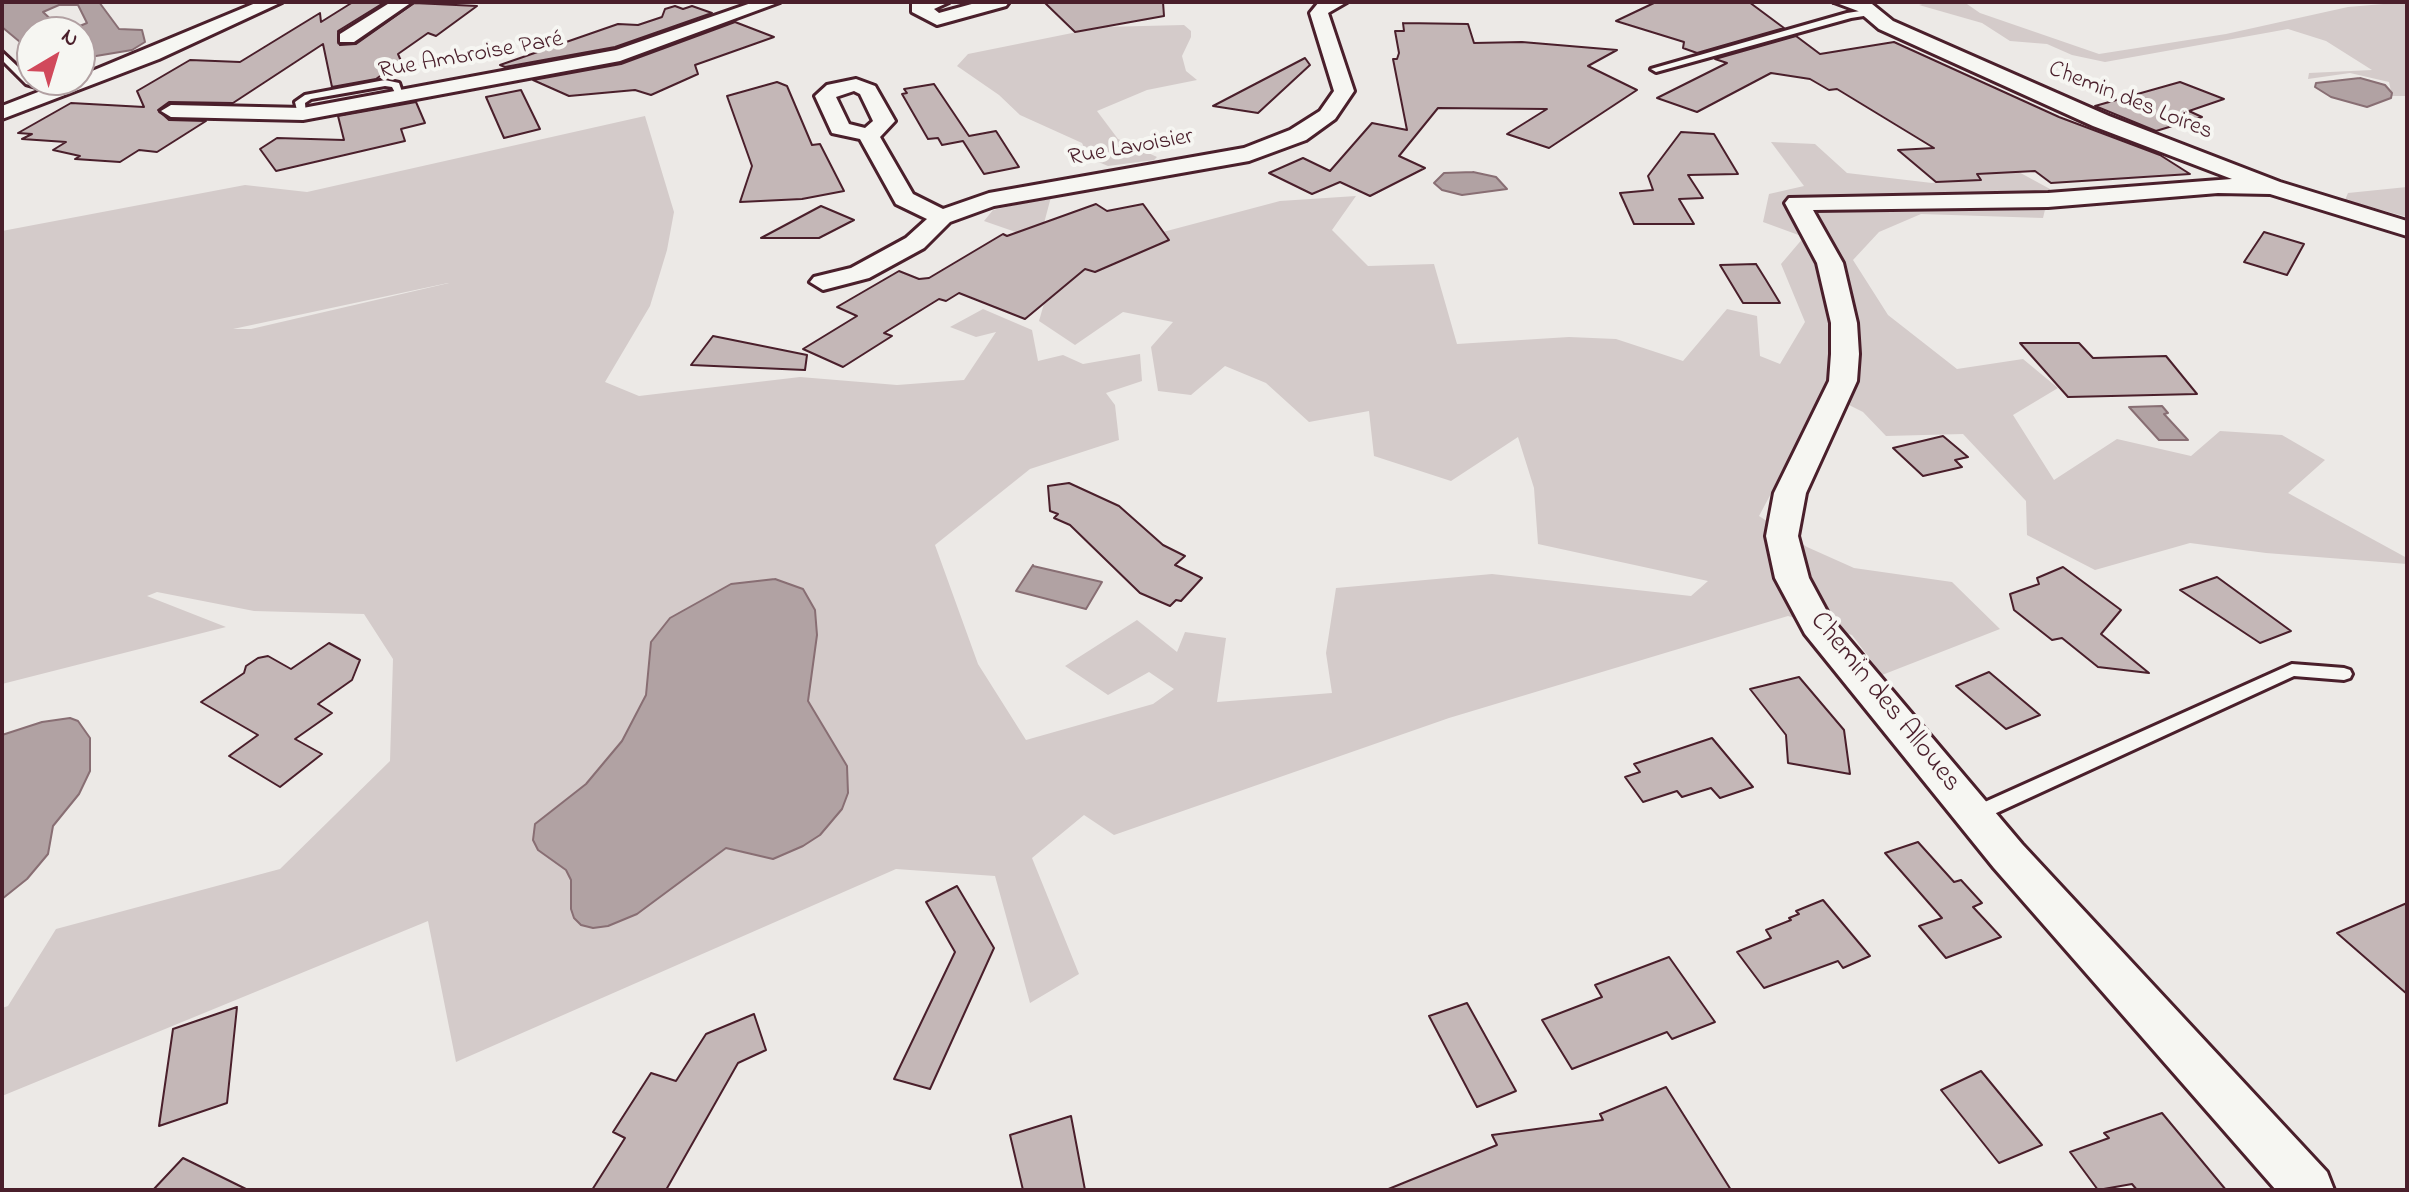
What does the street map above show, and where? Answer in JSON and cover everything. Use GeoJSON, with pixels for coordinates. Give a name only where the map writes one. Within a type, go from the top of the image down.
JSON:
{"type":"FeatureCollection","features":[{"type":"Feature","properties":{"kind":"street"},"geometry":{"type":"LineString","coordinates":[[96,76],[152,55],[273,2]]}},
{"type":"Feature","properties":{"kind":"street"},"geometry":{"type":"LineString","coordinates":[[347,38],[403,2]]}},
{"type":"Feature","properties":{"kind":"street","name":"Rue Ambroise Paré"},"geometry":{"type":"LineString","coordinates":[[171,111],[303,114],[620,55],[771,2]]}},
{"type":"Feature","properties":{"kind":"street"},"geometry":{"type":"LineString","coordinates":[[940,2],[918,8],[937,19],[1000,2]]}},
{"type":"Feature","properties":{"kind":"street","name":"Chemin des Loires"},"geometry":{"type":"LineString","coordinates":[[1843,2],[1872,10],[2101,121],[2272,187],[2407,229]]}},
{"type":"Feature","properties":{"kind":"street","name":"Rue Lavoisier"},"geometry":{"type":"LineString","coordinates":[[823,282],[860,273],[915,243],[942,217],[989,200],[1249,154],[1298,135],[1328,115],[1344,91],[1319,13],[1320,4]]}},
{"type":"Feature","properties":{"kind":"street"},"geometry":{"type":"LineString","coordinates":[[2,113],[42,96]]}},
{"type":"Feature","properties":{"kind":"street"},"geometry":{"type":"LineString","coordinates":[[868,135],[904,199],[942,217]]}},
{"type":"Feature","properties":{"kind":"street","name":"Chemin des Alloues"},"geometry":{"type":"LineString","coordinates":[[2272,187],[2218,186],[2048,200],[1797,203],[1830,263],[1844,323],[1845,354],[1843,381],[1796,480],[1783,516],[1782,536],[1792,578],[1817,625],[1974,815],[2309,1190]]}},
{"type":"Feature","properties":{"kind":"lane"},"geometry":{"type":"LineString","coordinates":[[1708,66],[1872,10]]}},
{"type":"Feature","properties":{"kind":"lane"},"geometry":{"type":"LineString","coordinates":[[1656,69],[1872,10]]}},
{"type":"Feature","properties":{"kind":"lane"},"geometry":{"type":"LineString","coordinates":[[1974,815],[2292,670],[2344,674]]}},
{"type":"Feature","properties":{"kind":"shaded area"},"geometry":{"type":"Polygon","coordinates":[[[2,2],[99,2],[119,29],[142,30],[145,42],[132,50],[96,56],[96,16],[84,16],[78,5],[59,5],[43,12],[47,16],[16,16],[16,39],[2,27],[2,2]]]}},
{"type":"Feature","properties":{"kind":"shaded area"},"geometry":{"type":"Polygon","coordinates":[[[1964,2],[1980,13],[2099,54],[2226,34],[2348,7],[2407,2],[2407,96],[2392,96],[2389,82],[2350,73],[2308,79],[2309,73],[2372,70],[2326,41],[2288,29],[2105,62],[2072,55],[2047,44],[2010,41],[1982,23],[1919,5],[1964,2]]]}},
{"type":"Feature","properties":{"kind":"shaded area"},"geometry":{"type":"Polygon","coordinates":[[[1184,25],[1191,31],[1191,37],[1182,56],[1186,71],[1197,80],[1147,90],[1097,111],[1118,139],[1157,157],[1154,160],[1108,166],[1089,158],[1082,143],[1020,115],[999,95],[957,66],[968,54],[1102,27],[1184,25]]]}},
{"type":"Feature","properties":{"kind":"shaded area"},"geometry":{"type":"Polygon","coordinates":[[[2360,78],[2385,85],[2392,93],[2391,98],[2367,107],[2331,97],[2315,87],[2316,83],[2360,78]]]}},
{"type":"Feature","properties":{"kind":"shaded area"},"geometry":{"type":"Polygon","coordinates":[[[645,116],[674,212],[667,250],[650,306],[605,382],[639,396],[800,377],[897,385],[964,380],[996,332],[976,337],[950,327],[983,309],[1032,330],[1038,361],[1063,355],[1083,364],[1140,354],[1142,381],[1106,393],[1115,405],[1119,440],[1030,469],[935,545],[978,664],[1026,740],[1153,704],[1174,689],[1149,672],[1108,695],[1065,666],[1137,620],[1177,652],[1185,632],[1226,638],[1217,702],[1332,693],[1326,653],[1336,588],[1492,574],[1691,596],[1708,581],[1538,544],[1534,488],[1518,437],[1451,481],[1374,456],[1369,411],[1309,422],[1266,383],[1225,366],[1191,395],[1158,391],[1151,347],[1173,322],[1123,312],[1075,345],[1039,321],[1049,286],[1053,245],[984,221],[993,210],[1051,197],[1043,227],[1129,241],[1280,201],[1356,196],[1332,230],[1368,266],[1434,264],[1457,344],[1569,337],[1616,339],[1683,361],[1727,309],[1757,316],[1760,356],[1780,364],[1805,322],[1781,264],[1804,237],[1763,222],[1769,194],[1804,186],[1771,142],[1815,144],[1847,173],[1932,183],[1987,174],[2004,164],[2050,189],[2043,218],[1921,214],[1879,232],[1853,260],[1888,315],[1957,369],[2023,359],[2058,388],[2013,415],[2054,480],[2117,439],[2191,456],[2220,431],[2282,435],[2325,460],[2288,493],[2407,558],[2407,564],[2266,553],[2190,543],[2095,570],[2027,535],[2026,501],[1963,434],[1886,436],[1863,412],[1825,393],[1759,516],[1807,547],[1854,568],[1952,582],[2000,629],[1882,675],[1852,635],[1788,616],[1449,718],[1114,835],[1084,815],[1032,858],[1079,974],[1030,1003],[995,876],[896,869],[456,1062],[428,921],[2,1096],[2,1008],[8,1006],[56,929],[280,869],[390,761],[393,659],[364,614],[254,611],[157,592],[147,596],[226,627],[2,684],[2,231],[245,185],[307,192],[645,116]],[[449,283],[233,329],[251,329],[449,283]]]}},
{"type":"Feature","properties":{"kind":"shaded area"},"geometry":{"type":"Polygon","coordinates":[[[1473,172],[1496,177],[1507,189],[1462,195],[1442,190],[1434,183],[1444,173],[1473,172]]]}},
{"type":"Feature","properties":{"kind":"shaded area"},"geometry":{"type":"Polygon","coordinates":[[[2407,187],[2407,217],[2345,200],[2348,193],[2407,187]]]}},
{"type":"Feature","properties":{"kind":"shaded area"},"geometry":{"type":"Polygon","coordinates":[[[2162,406],[2168,413],[2164,414],[2188,440],[2159,440],[2129,407],[2162,406]]]}},
{"type":"Feature","properties":{"kind":"shaded area"},"geometry":{"type":"Polygon","coordinates":[[[1033,565],[1102,582],[1086,609],[1016,591],[1033,565]]]}},
{"type":"Feature","properties":{"kind":"shaded area"},"geometry":{"type":"Polygon","coordinates":[[[775,579],[803,589],[815,610],[817,635],[808,701],[847,766],[848,793],[842,809],[820,835],[803,846],[773,859],[726,848],[637,914],[608,926],[593,928],[581,925],[571,909],[571,880],[566,870],[538,850],[533,840],[535,824],[586,784],[622,741],[646,695],[651,642],[670,618],[731,584],[775,579]]]}},
{"type":"Feature","properties":{"kind":"shaded area"},"geometry":{"type":"Polygon","coordinates":[[[70,718],[78,721],[90,738],[90,771],[79,794],[53,826],[48,854],[27,879],[2,899],[2,735],[42,722],[70,718]]]}},
{"type":"Feature","properties":{"kind":"building"},"geometry":{"type":"Polygon","coordinates":[[[353,2],[385,2],[338,31],[340,45],[356,44],[414,3],[477,6],[436,36],[428,33],[398,54],[401,61],[376,79],[332,87],[323,44],[233,103],[169,102],[158,110],[169,120],[206,121],[157,152],[139,150],[120,162],[75,159],[80,156],[53,150],[66,142],[22,139],[32,134],[18,133],[71,103],[144,107],[137,91],[190,60],[240,62],[320,13],[321,22],[353,2]]]}},
{"type":"Feature","properties":{"kind":"building"},"geometry":{"type":"Polygon","coordinates":[[[1044,2],[1163,2],[1164,16],[1075,32],[1044,2]]]}},
{"type":"Feature","properties":{"kind":"building"},"geometry":{"type":"Polygon","coordinates":[[[1656,2],[1749,2],[1784,28],[1697,53],[1683,48],[1684,42],[1616,21],[1656,2]]]}},
{"type":"Feature","properties":{"kind":"building"},"geometry":{"type":"Polygon","coordinates":[[[675,6],[683,9],[692,6],[712,13],[615,47],[505,67],[500,65],[618,24],[638,25],[662,17],[665,9],[675,6]]]}},
{"type":"Feature","properties":{"kind":"building"},"geometry":{"type":"Polygon","coordinates":[[[735,22],[774,37],[695,65],[698,74],[651,95],[635,90],[569,96],[533,80],[621,64],[735,22]]]}},
{"type":"Feature","properties":{"kind":"building"},"geometry":{"type":"Polygon","coordinates":[[[1403,23],[1468,24],[1474,43],[1522,42],[1617,50],[1588,66],[1637,90],[1549,148],[1507,134],[1547,109],[1438,108],[1399,156],[1425,168],[1370,196],[1340,182],[1312,194],[1269,173],[1303,158],[1330,171],[1372,123],[1407,130],[1393,59],[1397,59],[1399,53],[1395,31],[1404,31],[1403,23]]]}},
{"type":"Feature","properties":{"kind":"building"},"geometry":{"type":"Polygon","coordinates":[[[1796,36],[1820,54],[1894,42],[2059,117],[2160,155],[2190,174],[2051,183],[2035,171],[1977,174],[1981,180],[1936,182],[1898,150],[1934,148],[1837,89],[1829,90],[1810,79],[1771,73],[1697,112],[1657,98],[1727,63],[1715,59],[1796,36]]]}},
{"type":"Feature","properties":{"kind":"building"},"geometry":{"type":"Polygon","coordinates":[[[1305,58],[1310,65],[1258,113],[1213,106],[1305,58]]]}},
{"type":"Feature","properties":{"kind":"building"},"geometry":{"type":"Polygon","coordinates":[[[777,82],[787,86],[812,145],[820,144],[844,191],[802,199],[740,202],[752,166],[727,96],[777,82]]]}},
{"type":"Feature","properties":{"kind":"building"},"geometry":{"type":"Polygon","coordinates":[[[2180,82],[2224,99],[2189,111],[2202,117],[2156,131],[2095,106],[2180,82]]]}},
{"type":"Feature","properties":{"kind":"building"},"geometry":{"type":"Polygon","coordinates":[[[934,84],[969,136],[996,131],[1019,167],[984,174],[963,141],[942,145],[938,138],[928,139],[902,94],[907,93],[904,89],[934,84]]]}},
{"type":"Feature","properties":{"kind":"building"},"geometry":{"type":"Polygon","coordinates":[[[521,90],[540,129],[504,138],[486,97],[521,90]]]}},
{"type":"Feature","properties":{"kind":"building"},"geometry":{"type":"Polygon","coordinates":[[[416,102],[425,123],[401,129],[405,141],[276,171],[260,149],[277,138],[344,140],[338,116],[416,102]]]}},
{"type":"Feature","properties":{"kind":"building"},"geometry":{"type":"Polygon","coordinates":[[[1681,132],[1714,134],[1738,174],[1688,175],[1703,198],[1679,199],[1694,224],[1634,224],[1620,193],[1653,190],[1648,176],[1681,132]]]}},
{"type":"Feature","properties":{"kind":"building"},"geometry":{"type":"Polygon","coordinates":[[[1096,204],[1107,211],[1143,204],[1169,240],[1095,272],[1085,269],[1025,319],[959,293],[946,301],[939,299],[884,333],[892,336],[843,367],[803,349],[857,316],[837,307],[899,271],[919,279],[929,278],[1003,234],[1007,236],[1096,204]]]}},
{"type":"Feature","properties":{"kind":"building"},"geometry":{"type":"Polygon","coordinates":[[[821,206],[854,220],[819,238],[761,238],[821,206]]]}},
{"type":"Feature","properties":{"kind":"building"},"geometry":{"type":"Polygon","coordinates":[[[2264,232],[2304,244],[2287,275],[2244,262],[2264,232]]]}},
{"type":"Feature","properties":{"kind":"building"},"geometry":{"type":"Polygon","coordinates":[[[1756,264],[1780,303],[1743,303],[1720,265],[1756,264]]]}},
{"type":"Feature","properties":{"kind":"building"},"geometry":{"type":"Polygon","coordinates":[[[713,336],[807,355],[805,370],[691,365],[713,336]]]}},
{"type":"Feature","properties":{"kind":"building"},"geometry":{"type":"Polygon","coordinates":[[[2020,343],[2079,343],[2093,358],[2166,356],[2197,394],[2068,397],[2020,343]]]}},
{"type":"Feature","properties":{"kind":"building"},"geometry":{"type":"Polygon","coordinates":[[[1943,436],[1968,457],[1955,460],[1962,467],[1923,476],[1893,448],[1943,436]]]}},
{"type":"Feature","properties":{"kind":"building"},"geometry":{"type":"Polygon","coordinates":[[[1069,483],[1119,506],[1163,545],[1185,556],[1175,565],[1202,578],[1181,601],[1176,600],[1170,606],[1140,593],[1070,525],[1054,518],[1058,514],[1050,511],[1048,486],[1069,483]]]}},
{"type":"Feature","properties":{"kind":"building"},"geometry":{"type":"Polygon","coordinates":[[[2063,567],[2121,610],[2101,634],[2149,673],[2098,667],[2062,638],[2052,640],[2014,610],[2010,594],[2039,584],[2037,578],[2063,567]]]}},
{"type":"Feature","properties":{"kind":"building"},"geometry":{"type":"Polygon","coordinates":[[[2217,577],[2291,631],[2260,643],[2180,590],[2217,577]]]}},
{"type":"Feature","properties":{"kind":"building"},"geometry":{"type":"Polygon","coordinates":[[[329,643],[360,660],[352,680],[318,704],[332,713],[295,739],[322,754],[280,787],[229,756],[258,735],[201,702],[244,673],[246,666],[258,658],[268,656],[291,669],[329,643]]]}},
{"type":"Feature","properties":{"kind":"building"},"geometry":{"type":"Polygon","coordinates":[[[1989,672],[2040,715],[2006,729],[1956,686],[1989,672]]]}},
{"type":"Feature","properties":{"kind":"building"},"geometry":{"type":"Polygon","coordinates":[[[1799,677],[1844,730],[1850,774],[1788,763],[1786,735],[1750,689],[1799,677]]]}},
{"type":"Feature","properties":{"kind":"building"},"geometry":{"type":"Polygon","coordinates":[[[1712,738],[1753,787],[1720,798],[1711,788],[1682,797],[1677,791],[1643,802],[1625,777],[1640,772],[1634,764],[1712,738]]]}},
{"type":"Feature","properties":{"kind":"building"},"geometry":{"type":"Polygon","coordinates":[[[1918,842],[1954,882],[1961,880],[1982,903],[1973,907],[2001,937],[1946,958],[1919,926],[1942,918],[1885,853],[1918,842]]]}},
{"type":"Feature","properties":{"kind":"building"},"geometry":{"type":"Polygon","coordinates":[[[957,886],[994,948],[930,1089],[894,1079],[955,952],[926,902],[957,886]]]}},
{"type":"Feature","properties":{"kind":"building"},"geometry":{"type":"Polygon","coordinates":[[[1823,900],[1870,956],[1843,968],[1838,961],[1764,988],[1737,952],[1771,938],[1766,930],[1791,920],[1789,918],[1799,914],[1796,911],[1823,900]]]}},
{"type":"Feature","properties":{"kind":"building"},"geometry":{"type":"Polygon","coordinates":[[[2407,903],[2407,994],[2337,933],[2407,903]]]}},
{"type":"Feature","properties":{"kind":"building"},"geometry":{"type":"Polygon","coordinates":[[[1669,957],[1715,1022],[1672,1039],[1667,1032],[1572,1069],[1542,1020],[1602,997],[1595,985],[1669,957]]]}},
{"type":"Feature","properties":{"kind":"building"},"geometry":{"type":"Polygon","coordinates":[[[1467,1003],[1516,1091],[1477,1107],[1429,1016],[1467,1003]]]}},
{"type":"Feature","properties":{"kind":"building"},"geometry":{"type":"Polygon","coordinates":[[[237,1007],[227,1103],[159,1126],[173,1029],[237,1007]]]}},
{"type":"Feature","properties":{"kind":"building"},"geometry":{"type":"Polygon","coordinates":[[[754,1014],[766,1050],[738,1063],[666,1190],[592,1190],[625,1138],[613,1132],[651,1073],[676,1081],[706,1034],[754,1014]]]}},
{"type":"Feature","properties":{"kind":"building"},"geometry":{"type":"Polygon","coordinates":[[[1981,1071],[2042,1145],[1999,1163],[1941,1090],[1981,1071]]]}},
{"type":"Feature","properties":{"kind":"building"},"geometry":{"type":"Polygon","coordinates":[[[1666,1087],[1731,1190],[1386,1190],[1497,1145],[1492,1135],[1603,1120],[1600,1114],[1666,1087]]]}},
{"type":"Feature","properties":{"kind":"building"},"geometry":{"type":"Polygon","coordinates":[[[2162,1113],[2226,1190],[2137,1190],[2132,1184],[2098,1190],[2070,1152],[2109,1138],[2104,1133],[2162,1113]]]}},
{"type":"Feature","properties":{"kind":"building"},"geometry":{"type":"Polygon","coordinates":[[[1071,1116],[1085,1190],[1023,1190],[1010,1135],[1071,1116]]]}},
{"type":"Feature","properties":{"kind":"building"},"geometry":{"type":"Polygon","coordinates":[[[183,1158],[248,1190],[153,1190],[183,1158]]]}}]}
